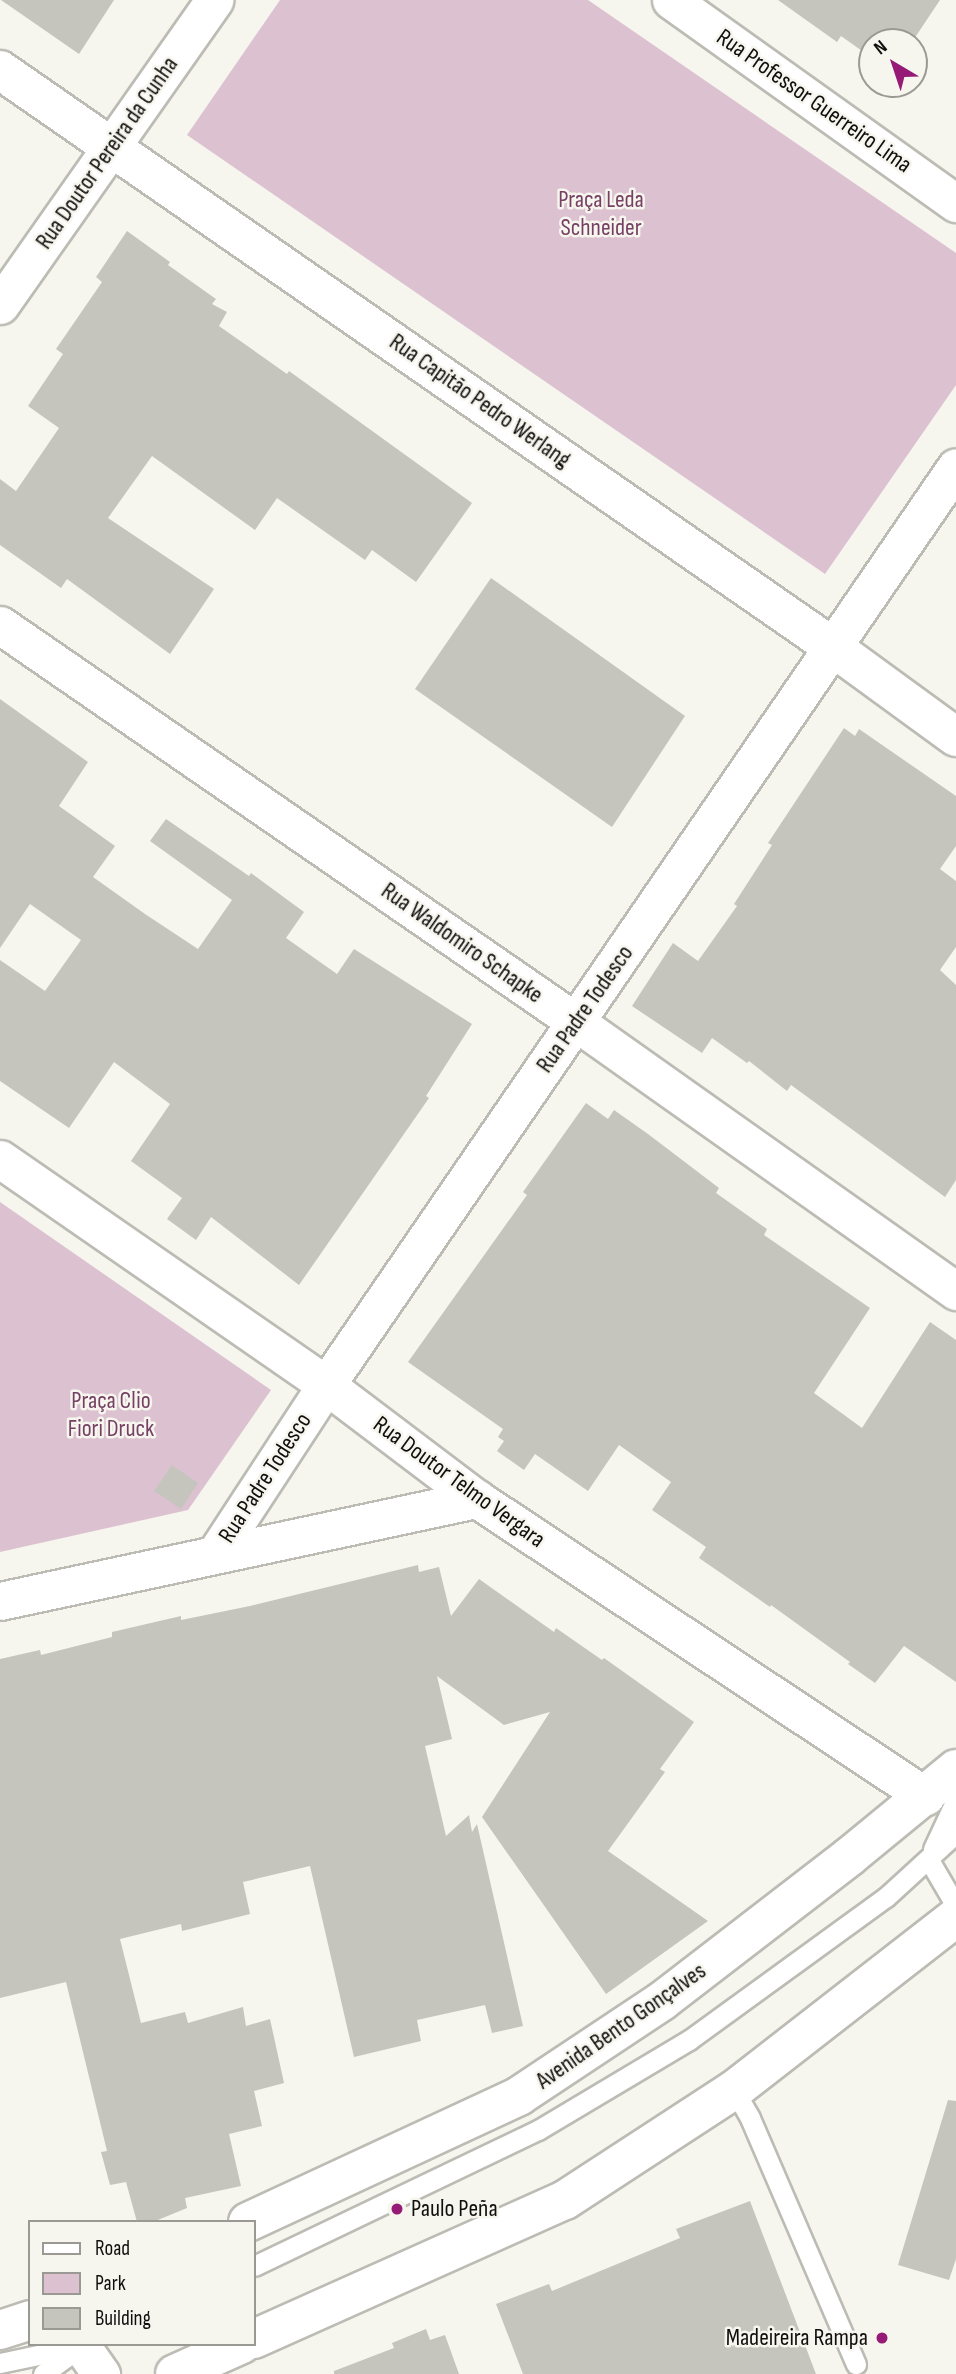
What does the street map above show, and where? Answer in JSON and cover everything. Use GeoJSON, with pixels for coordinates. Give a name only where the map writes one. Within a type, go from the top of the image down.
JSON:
{"type":"FeatureCollection","features":[{"type":"Feature","properties":{"kind":"main road","name":"Rua Capitão Pedro Werlang"},"geometry":{"type":"LineString","coordinates":[[0,71],[834,648],[956,737]]}},
{"type":"Feature","properties":{"kind":"main road","name":"Avenida Bento Gonçalves"},"geometry":{"type":"LineString","coordinates":[[252,2220],[519,2096],[662,2001],[940,1798],[956,1769]]}},
{"type":"Feature","properties":{"kind":"main road"},"geometry":{"type":"LineString","coordinates":[[256,2338],[565,2200],[734,2090],[956,1917]]}},
{"type":"Feature","properties":{"kind":"main road"},"geometry":{"type":"LineString","coordinates":[[0,2330],[28,2321]]}},
{"type":"Feature","properties":{"kind":"main road"},"geometry":{"type":"LineString","coordinates":[[175,2374],[238,2346]]}},
{"type":"Feature","properties":{"kind":"street","name":"Rua Doutor Pereira da Cunha"},"geometry":{"type":"LineString","coordinates":[[0,306],[214,0]]}},
{"type":"Feature","properties":{"kind":"street","name":"Rua Professor Guerreiro Lima"},"geometry":{"type":"LineString","coordinates":[[671,0],[956,203]]}},
{"type":"Feature","properties":{"kind":"street","name":"Rua Padre Todesco"},"geometry":{"type":"LineString","coordinates":[[215,1553],[326,1385],[956,467]]}},
{"type":"Feature","properties":{"kind":"street","name":"Rua Waldomiro Schapke"},"geometry":{"type":"LineString","coordinates":[[0,625],[576,1022],[956,1291]]}},
{"type":"Feature","properties":{"kind":"street","name":"Rua Doutor Telmo Vergara"},"geometry":{"type":"LineString","coordinates":[[0,1159],[326,1385],[477,1499],[940,1798]]}},
{"type":"Feature","properties":{"kind":"street","name":"Rua Padre Todesco"},"geometry":{"type":"LineString","coordinates":[[0,1601],[477,1499]]}},
{"type":"Feature","properties":{"kind":"lane"},"geometry":{"type":"LineString","coordinates":[[940,1798],[929,1860],[956,1906]]}},
{"type":"Feature","properties":{"kind":"lane"},"geometry":{"type":"LineString","coordinates":[[256,2265],[538,2130],[689,2040],[886,1897],[956,1833]]}},
{"type":"Feature","properties":{"kind":"lane"},"geometry":{"type":"LineString","coordinates":[[929,1860],[956,1854]]}},
{"type":"Feature","properties":{"kind":"lane"},"geometry":{"type":"LineString","coordinates":[[734,2090],[750,2118],[856,2364]]}},
{"type":"Feature","properties":{"kind":"lane"},"geometry":{"type":"LineString","coordinates":[[0,2363],[87,2352]]}},
{"type":"Feature","properties":{"kind":"lane"},"geometry":{"type":"LineString","coordinates":[[9,2374],[87,2352]]}},
{"type":"Feature","properties":{"kind":"lane"},"geometry":{"type":"LineString","coordinates":[[43,2374],[87,2352]]}},
{"type":"Feature","properties":{"kind":"green space","name":"Praça Leda Schneider"},"geometry":{"type":"Polygon","coordinates":[[[280,0],[588,0],[956,253],[956,385],[825,574],[187,135],[280,0]]]}},
{"type":"Feature","properties":{"kind":"green space","name":"Praça Clio Fiori Druck"},"geometry":{"type":"Polygon","coordinates":[[[0,1202],[271,1390],[188,1510],[0,1552],[0,1202]]]}},
{"type":"Feature","properties":{"kind":"building"},"geometry":{"type":"Polygon","coordinates":[[[1,0],[114,0],[79,54],[1,0]]]}},
{"type":"Feature","properties":{"kind":"building"},"geometry":{"type":"Polygon","coordinates":[[[778,0],[940,0],[921,28],[858,28],[858,48],[841,36],[837,42],[778,0]]]}},
{"type":"Feature","properties":{"kind":"building"},"geometry":{"type":"Polygon","coordinates":[[[127,231],[170,262],[168,265],[216,299],[212,304],[227,312],[219,326],[287,374],[289,371],[472,503],[416,582],[372,550],[365,560],[277,498],[255,530],[152,456],[108,518],[214,589],[170,654],[67,579],[61,588],[0,545],[0,479],[16,491],[59,428],[28,406],[63,354],[56,349],[102,282],[96,277],[127,231]]]}},
{"type":"Feature","properties":{"kind":"building"},"geometry":{"type":"Polygon","coordinates":[[[491,578],[685,716],[612,827],[415,689],[491,578]]]}},
{"type":"Feature","properties":{"kind":"building"},"geometry":{"type":"Polygon","coordinates":[[[0,699],[88,762],[59,806],[115,846],[93,877],[145,914],[198,949],[232,900],[150,841],[166,819],[249,876],[251,873],[304,912],[286,938],[337,974],[354,949],[472,1024],[426,1096],[429,1098],[299,1285],[211,1217],[196,1240],[167,1219],[182,1198],[131,1161],[170,1104],[114,1062],[69,1128],[0,1081],[0,960],[45,991],[81,940],[30,904],[0,948],[0,699]]]}},
{"type":"Feature","properties":{"kind":"building"},"geometry":{"type":"Polygon","coordinates":[[[844,728],[855,736],[859,729],[956,796],[956,846],[940,869],[956,881],[956,947],[940,970],[956,985],[956,1180],[945,1197],[791,1085],[787,1091],[749,1061],[747,1063],[712,1038],[702,1053],[632,1006],[673,943],[698,961],[737,906],[734,904],[772,845],[768,843],[844,728]]]}},
{"type":"Feature","properties":{"kind":"building"},"geometry":{"type":"Polygon","coordinates":[[[586,1103],[608,1119],[614,1110],[648,1134],[719,1188],[716,1193],[767,1229],[764,1235],[870,1308],[814,1393],[862,1428],[930,1322],[956,1340],[956,1682],[904,1646],[875,1683],[771,1605],[770,1607],[699,1558],[706,1547],[652,1510],[671,1482],[619,1445],[588,1491],[535,1454],[524,1470],[497,1451],[504,1441],[498,1437],[503,1429],[408,1362],[527,1195],[523,1192],[586,1103]]]}},
{"type":"Feature","properties":{"kind":"building"},"geometry":{"type":"Polygon","coordinates":[[[172,1465],[198,1483],[181,1509],[154,1491],[172,1465]]]}},
{"type":"Feature","properties":{"kind":"building"},"geometry":{"type":"Polygon","coordinates":[[[418,1565],[419,1572],[439,1567],[451,1616],[479,1579],[554,1632],[556,1628],[602,1660],[604,1658],[694,1722],[660,1769],[665,1772],[608,1851],[708,1921],[606,1994],[482,1817],[550,1712],[504,1725],[437,1676],[452,1739],[425,1746],[446,1836],[469,1815],[472,1832],[477,1824],[523,2026],[492,2033],[485,2005],[417,2020],[421,2041],[354,2057],[310,1866],[243,1882],[250,1914],[182,1931],[181,1924],[120,1939],[141,2023],[185,2012],[188,2023],[243,2007],[246,2026],[270,2019],[284,2083],[254,2091],[262,2126],[229,2134],[241,2186],[185,2198],[187,2208],[158,2220],[136,2220],[126,2182],[110,2185],[101,2152],[107,2151],[66,1982],[0,1998],[0,1659],[40,1650],[41,1655],[112,1637],[112,1632],[181,1616],[181,1620],[418,1565]]]}},
{"type":"Feature","properties":{"kind":"building"},"geometry":{"type":"Polygon","coordinates":[[[948,2100],[956,2101],[956,2259],[949,2280],[898,2265],[948,2100]]]}},
{"type":"Feature","properties":{"kind":"building"},"geometry":{"type":"Polygon","coordinates":[[[750,2201],[816,2374],[523,2374],[496,2304],[549,2284],[552,2291],[680,2238],[676,2229],[750,2201]]]}},
{"type":"Feature","properties":{"kind":"building"},"geometry":{"type":"Polygon","coordinates":[[[426,2329],[430,2340],[445,2335],[459,2374],[334,2374],[334,2371],[394,2348],[392,2343],[426,2329]]]}},
{"type":"Feature","properties":{"kind":"place","name":"Paulo Peña"},"geometry":{"type":"Point","coordinates":[397,2209]}},
{"type":"Feature","properties":{"kind":"place","name":"Madeireira Rampa"},"geometry":{"type":"Point","coordinates":[882,2338]}}]}
